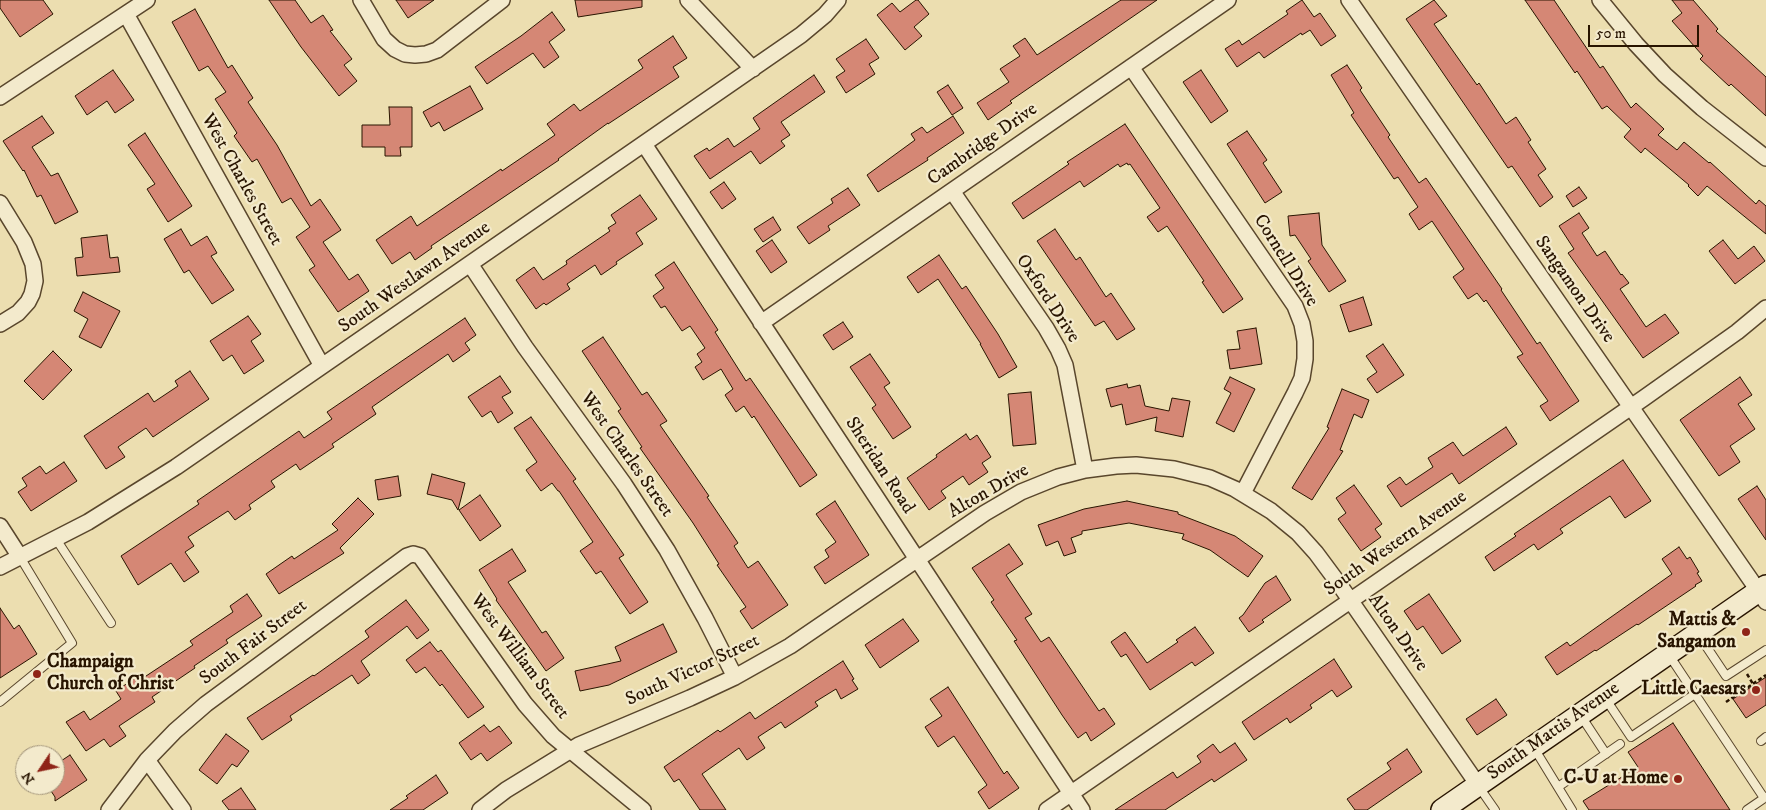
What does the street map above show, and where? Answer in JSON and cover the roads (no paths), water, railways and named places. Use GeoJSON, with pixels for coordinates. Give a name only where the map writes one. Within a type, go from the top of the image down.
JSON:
{"type":"FeatureCollection","features":[{"type":"Feature","properties":{"kind":"main road","name":"South Mattis Avenue"},"geometry":{"type":"LineString","coordinates":[[1442,810],[1697,633],[1764,593]]}},
{"type":"Feature","properties":{"kind":"street"},"geometry":{"type":"LineString","coordinates":[[0,97],[147,0]]}},
{"type":"Feature","properties":{"kind":"street"},"geometry":{"type":"LineString","coordinates":[[361,0],[384,39],[395,49],[405,54],[415,55],[437,50],[502,0]]}},
{"type":"Feature","properties":{"kind":"street"},"geometry":{"type":"LineString","coordinates":[[688,0],[753,69]]}},
{"type":"Feature","properties":{"kind":"street","name":"South Westlawn Avenue"},"geometry":{"type":"LineString","coordinates":[[0,567],[88,522],[133,496],[802,35],[825,15],[838,0]]}},
{"type":"Feature","properties":{"kind":"street","name":"Cambridge Drive"},"geometry":{"type":"LineString","coordinates":[[761,323],[1228,0]]}},
{"type":"Feature","properties":{"kind":"street","name":"Sangamon Drive"},"geometry":{"type":"LineString","coordinates":[[1349,0],[1630,407],[1764,593]]}},
{"type":"Feature","properties":{"kind":"street"},"geometry":{"type":"LineString","coordinates":[[1600,0],[1636,44],[1665,75],[1702,108],[1766,158]]}},
{"type":"Feature","properties":{"kind":"street","name":"West Charles Street"},"geometry":{"type":"LineString","coordinates":[[126,14],[322,366]]}},
{"type":"Feature","properties":{"kind":"street","name":"Cornell Drive"},"geometry":{"type":"LineString","coordinates":[[1131,67],[1294,306],[1302,324],[1305,340],[1302,378],[1243,493]]}},
{"type":"Feature","properties":{"kind":"street","name":"Sheridan Road"},"geometry":{"type":"LineString","coordinates":[[644,144],[1082,810]]}},
{"type":"Feature","properties":{"kind":"street","name":"Oxford Drive"},"geometry":{"type":"LineString","coordinates":[[952,191],[1058,348],[1065,366],[1085,470]]}},
{"type":"Feature","properties":{"kind":"street"},"geometry":{"type":"LineString","coordinates":[[0,203],[24,242],[33,264],[34,281],[32,294],[28,302],[18,313],[0,324]]}},
{"type":"Feature","properties":{"kind":"street","name":"West Charles Street"},"geometry":{"type":"LineString","coordinates":[[470,264],[525,347],[624,484],[656,534],[705,618],[735,677]]}},
{"type":"Feature","properties":{"kind":"street","name":"South Western Avenue"},"geometry":{"type":"LineString","coordinates":[[1047,810],[1630,407],[1737,332],[1766,308]]}},
{"type":"Feature","properties":{"kind":"street","name":"Alton Drive"},"geometry":{"type":"LineString","coordinates":[[917,560],[985,513],[1021,492],[1058,477],[1085,470],[1116,466],[1136,466],[1174,469],[1210,478],[1243,493],[1271,511],[1298,533],[1316,553],[1478,785]]}},
{"type":"Feature","properties":{"kind":"street"},"geometry":{"type":"LineString","coordinates":[[0,526],[20,557]]}},
{"type":"Feature","properties":{"kind":"street","name":"South Fair Street"},"geometry":{"type":"LineString","coordinates":[[109,810],[147,760],[206,704],[407,556],[413,554],[420,556]]}},
{"type":"Feature","properties":{"kind":"street","name":"West William Street"},"geometry":{"type":"LineString","coordinates":[[420,556],[524,704],[553,736],[643,810]]}},
{"type":"Feature","properties":{"kind":"street","name":"South Victor Street"},"geometry":{"type":"LineString","coordinates":[[480,810],[506,790],[569,750],[735,677],[790,646],[917,560]]}},
{"type":"Feature","properties":{"kind":"street"},"geometry":{"type":"LineString","coordinates":[[147,760],[184,810]]}},
{"type":"Feature","properties":{"kind":"lane"},"geometry":{"type":"LineString","coordinates":[[56,539],[111,622]]}},
{"type":"Feature","properties":{"kind":"lane"},"geometry":{"type":"LineString","coordinates":[[0,702],[72,643],[20,557]]}},
{"type":"Feature","properties":{"kind":"lane"},"geometry":{"type":"LineString","coordinates":[[1697,633],[1726,676],[1766,650]]}},
{"type":"Feature","properties":{"kind":"lane"},"geometry":{"type":"LineString","coordinates":[[1668,653],[1765,798],[1747,810]]}},
{"type":"Feature","properties":{"kind":"lane"},"geometry":{"type":"LineString","coordinates":[[1605,697],[1631,736],[1695,694]]}},
{"type":"Feature","properties":{"kind":"lane"},"geometry":{"type":"LineString","coordinates":[[1580,714],[1606,754]]}},
{"type":"Feature","properties":{"kind":"lane"},"geometry":{"type":"LineString","coordinates":[[1558,787],[1620,744]]}},
{"type":"Feature","properties":{"kind":"lane"},"geometry":{"type":"LineString","coordinates":[[1534,746],[1572,810]]}},
{"type":"Feature","properties":{"kind":"lane"},"geometry":{"type":"LineString","coordinates":[[1478,785],[1495,810]]}},
{"type":"Feature","properties":{"kind":"place","name":"Mattis & Sangamon"},"geometry":{"type":"Point","coordinates":[1746,632]}},
{"type":"Feature","properties":{"kind":"place","name":"Champaign Church of Christ"},"geometry":{"type":"Point","coordinates":[37,674]}},
{"type":"Feature","properties":{"kind":"place","name":"Little Caesars"},"geometry":{"type":"Point","coordinates":[1756,690]}},
{"type":"Feature","properties":{"kind":"place","name":"C-U at Home"},"geometry":{"type":"Point","coordinates":[1678,779]}}]}
